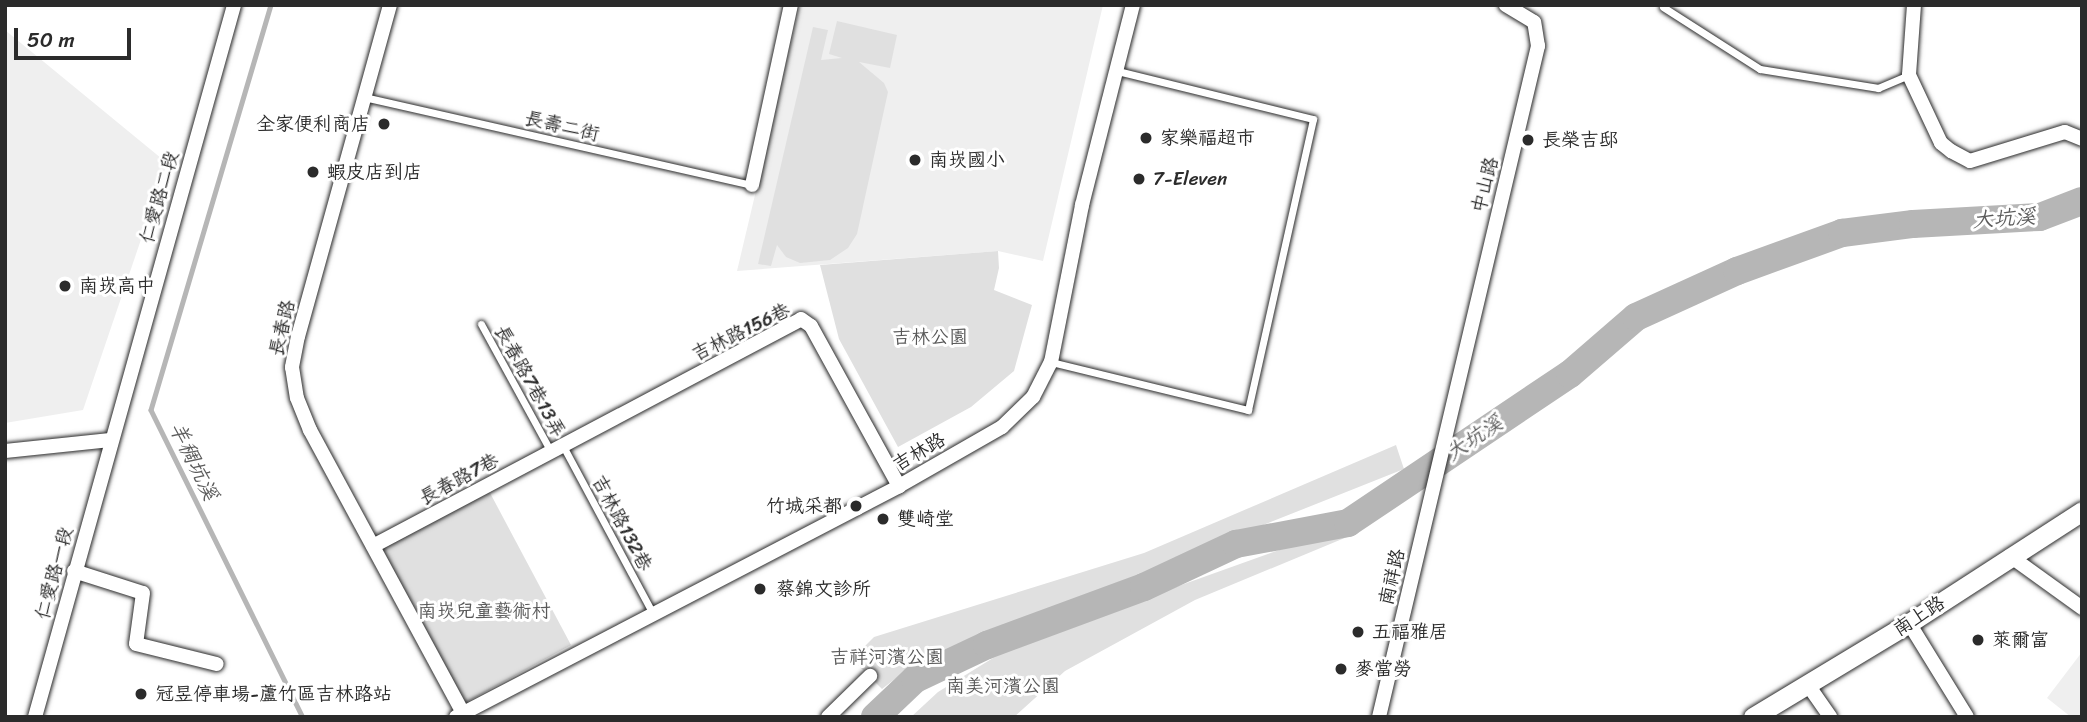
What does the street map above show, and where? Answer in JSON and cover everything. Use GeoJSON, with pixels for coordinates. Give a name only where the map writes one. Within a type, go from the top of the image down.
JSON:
{"type":"FeatureCollection","features":[{"type":"Feature","properties":{"kind":"street","name":"仁愛路二段"},"geometry":{"type":"LineString","coordinates":[[110,440],[234,5]]}},
{"type":"Feature","properties":{"kind":"street","name":"長春路"},"geometry":{"type":"LineString","coordinates":[[390,5],[298,336],[292,367],[297,398],[310,430],[459,715]]}},
{"type":"Feature","properties":{"kind":"street"},"geometry":{"type":"LineString","coordinates":[[752,185],[791,5]]}},
{"type":"Feature","properties":{"kind":"street","name":"吉林路"},"geometry":{"type":"LineString","coordinates":[[459,715],[899,486],[1002,427],[1032,397],[1051,362],[1082,205],[1133,5]]}},
{"type":"Feature","properties":{"kind":"street","name":"中山路"},"geometry":{"type":"LineString","coordinates":[[1423,528],[1538,46],[1534,22],[1506,5]]}},
{"type":"Feature","properties":{"kind":"street"},"geometry":{"type":"LineString","coordinates":[[1914,5],[1909,75],[1941,142],[1970,161],[2065,132],[2082,139]]}},
{"type":"Feature","properties":{"kind":"street","name":"吉林路156巷"},"geometry":{"type":"LineString","coordinates":[[557,449],[801,319],[811,326],[899,486]]}},
{"type":"Feature","properties":{"kind":"street"},"geometry":{"type":"LineString","coordinates":[[5,452],[110,440]]}},
{"type":"Feature","properties":{"kind":"street","name":"仁愛路一段"},"geometry":{"type":"LineString","coordinates":[[35,717],[110,440]]}},
{"type":"Feature","properties":{"kind":"street","name":"長春路7巷"},"geometry":{"type":"LineString","coordinates":[[373,546],[557,449]]}},
{"type":"Feature","properties":{"kind":"street","name":"南上路"},"geometry":{"type":"LineString","coordinates":[[1753,717],[1909,623],[2082,511]]}},
{"type":"Feature","properties":{"kind":"street","name":"南祥路"},"geometry":{"type":"LineString","coordinates":[[1379,717],[1423,528]]}},
{"type":"Feature","properties":{"kind":"street"},"geometry":{"type":"LineString","coordinates":[[2010,556],[2082,608]]}},
{"type":"Feature","properties":{"kind":"street"},"geometry":{"type":"LineString","coordinates":[[74,571],[143,593],[136,644],[217,664]]}},
{"type":"Feature","properties":{"kind":"street"},"geometry":{"type":"LineString","coordinates":[[1909,623],[1967,717]]}},
{"type":"Feature","properties":{"kind":"street"},"geometry":{"type":"LineString","coordinates":[[828,717],[870,676]]}},
{"type":"Feature","properties":{"kind":"street"},"geometry":{"type":"LineString","coordinates":[[1808,685],[1830,717]]}},
{"type":"Feature","properties":{"kind":"lane"},"geometry":{"type":"LineString","coordinates":[[1663,7],[1760,69],[1878,88],[1909,75]]}},
{"type":"Feature","properties":{"kind":"lane"},"geometry":{"type":"LineString","coordinates":[[1051,362],[1248,410],[1313,119],[1117,71]]}},
{"type":"Feature","properties":{"kind":"lane","name":"長壽二街"},"geometry":{"type":"LineString","coordinates":[[364,97],[752,185]]}},
{"type":"Feature","properties":{"kind":"lane","name":"長春路7巷13弄"},"geometry":{"type":"LineString","coordinates":[[481,324],[557,449]]}},
{"type":"Feature","properties":{"kind":"lane","name":"吉林路132巷"},"geometry":{"type":"LineString","coordinates":[[557,449],[653,614]]}},
{"type":"Feature","properties":{"kind":"shaded area","name":"南崁國小"},"geometry":{"type":"Polygon","coordinates":[[[800,5],[1103,5],[1043,261],[998,251],[737,271],[800,5]]]}},
{"type":"Feature","properties":{"kind":"shaded area","name":"南崁高中"},"geometry":{"type":"Polygon","coordinates":[[[5,30],[167,163],[83,410],[5,423],[5,30]]]}},
{"type":"Feature","properties":{"kind":"shaded area"},"geometry":{"type":"Polygon","coordinates":[[[2082,652],[2082,717],[2071,717],[2047,698],[2082,652]]]}},
{"type":"Feature","properties":{"kind":"green space"},"geometry":{"type":"Polygon","coordinates":[[[837,21],[897,35],[890,68],[859,62],[884,83],[888,92],[857,234],[848,248],[830,260],[800,263],[786,257],[777,245],[771,266],[758,264],[813,27],[828,30],[821,60],[842,58],[829,54],[837,21]]]}},
{"type":"Feature","properties":{"kind":"green space","name":"吉林公園"},"geometry":{"type":"Polygon","coordinates":[[[998,251],[999,268],[994,290],[1032,305],[1014,371],[971,407],[898,447],[839,339],[820,265],[998,251]]]}},
{"type":"Feature","properties":{"kind":"green space","name":"吉祥河濱公園"},"geometry":{"type":"Polygon","coordinates":[[[1396,445],[1404,469],[914,664],[882,689],[852,659],[874,637],[1144,553],[1396,445]]]}},
{"type":"Feature","properties":{"kind":"green space","name":"南崁兒童藝術村"},"geometry":{"type":"Polygon","coordinates":[[[489,491],[571,645],[463,704],[381,549],[489,491]]]}},
{"type":"Feature","properties":{"kind":"green space","name":"南美河濱公園"},"geometry":{"type":"Polygon","coordinates":[[[1343,527],[1347,537],[1195,600],[1065,671],[1014,717],[911,717],[938,692],[1014,645],[1343,527]]]}},
{"type":"Feature","properties":{"kind":"waterway","name":"羊稠坑溪"},"geometry":{"type":"LineString","coordinates":[[271,5],[151,410],[303,717]]}},
{"type":"Feature","properties":{"kind":"waterway","name":"大坑溪"},"geometry":{"type":"LineString","coordinates":[[875,717],[915,679],[987,645],[1144,587],[1236,544],[1348,523],[1570,374],[1636,317],[1737,271],[1842,233],[1913,224],[2040,217],[2082,201]]}},
{"type":"Feature","properties":{"kind":"place","name":"全家便利商店"},"geometry":{"type":"Point","coordinates":[384,124]}},
{"type":"Feature","properties":{"kind":"place","name":"家樂福超市"},"geometry":{"type":"Point","coordinates":[1146,138]}},
{"type":"Feature","properties":{"kind":"place","name":"長榮吉邸"},"geometry":{"type":"Point","coordinates":[1528,140]}},
{"type":"Feature","properties":{"kind":"place","name":"南崁國小"},"geometry":{"type":"Point","coordinates":[915,160]}},
{"type":"Feature","properties":{"kind":"place","name":"蝦皮店到店"},"geometry":{"type":"Point","coordinates":[313,172]}},
{"type":"Feature","properties":{"kind":"place","name":"7-Eleven"},"geometry":{"type":"Point","coordinates":[1139,179]}},
{"type":"Feature","properties":{"kind":"place","name":"南崁高中"},"geometry":{"type":"Point","coordinates":[65,286]}},
{"type":"Feature","properties":{"kind":"place","name":"竹城采都"},"geometry":{"type":"Point","coordinates":[856,506]}},
{"type":"Feature","properties":{"kind":"place","name":"雙崎堂"},"geometry":{"type":"Point","coordinates":[883,519]}},
{"type":"Feature","properties":{"kind":"place","name":"蔡錦文診所"},"geometry":{"type":"Point","coordinates":[760,589]}},
{"type":"Feature","properties":{"kind":"place","name":"五福雅居"},"geometry":{"type":"Point","coordinates":[1358,632]}},
{"type":"Feature","properties":{"kind":"place","name":"萊爾富"},"geometry":{"type":"Point","coordinates":[1978,640]}},
{"type":"Feature","properties":{"kind":"place","name":"麥當勞"},"geometry":{"type":"Point","coordinates":[1341,669]}},
{"type":"Feature","properties":{"kind":"place","name":"冠昱停車場-蘆竹區吉林路站"},"geometry":{"type":"Point","coordinates":[141,694]}}]}
